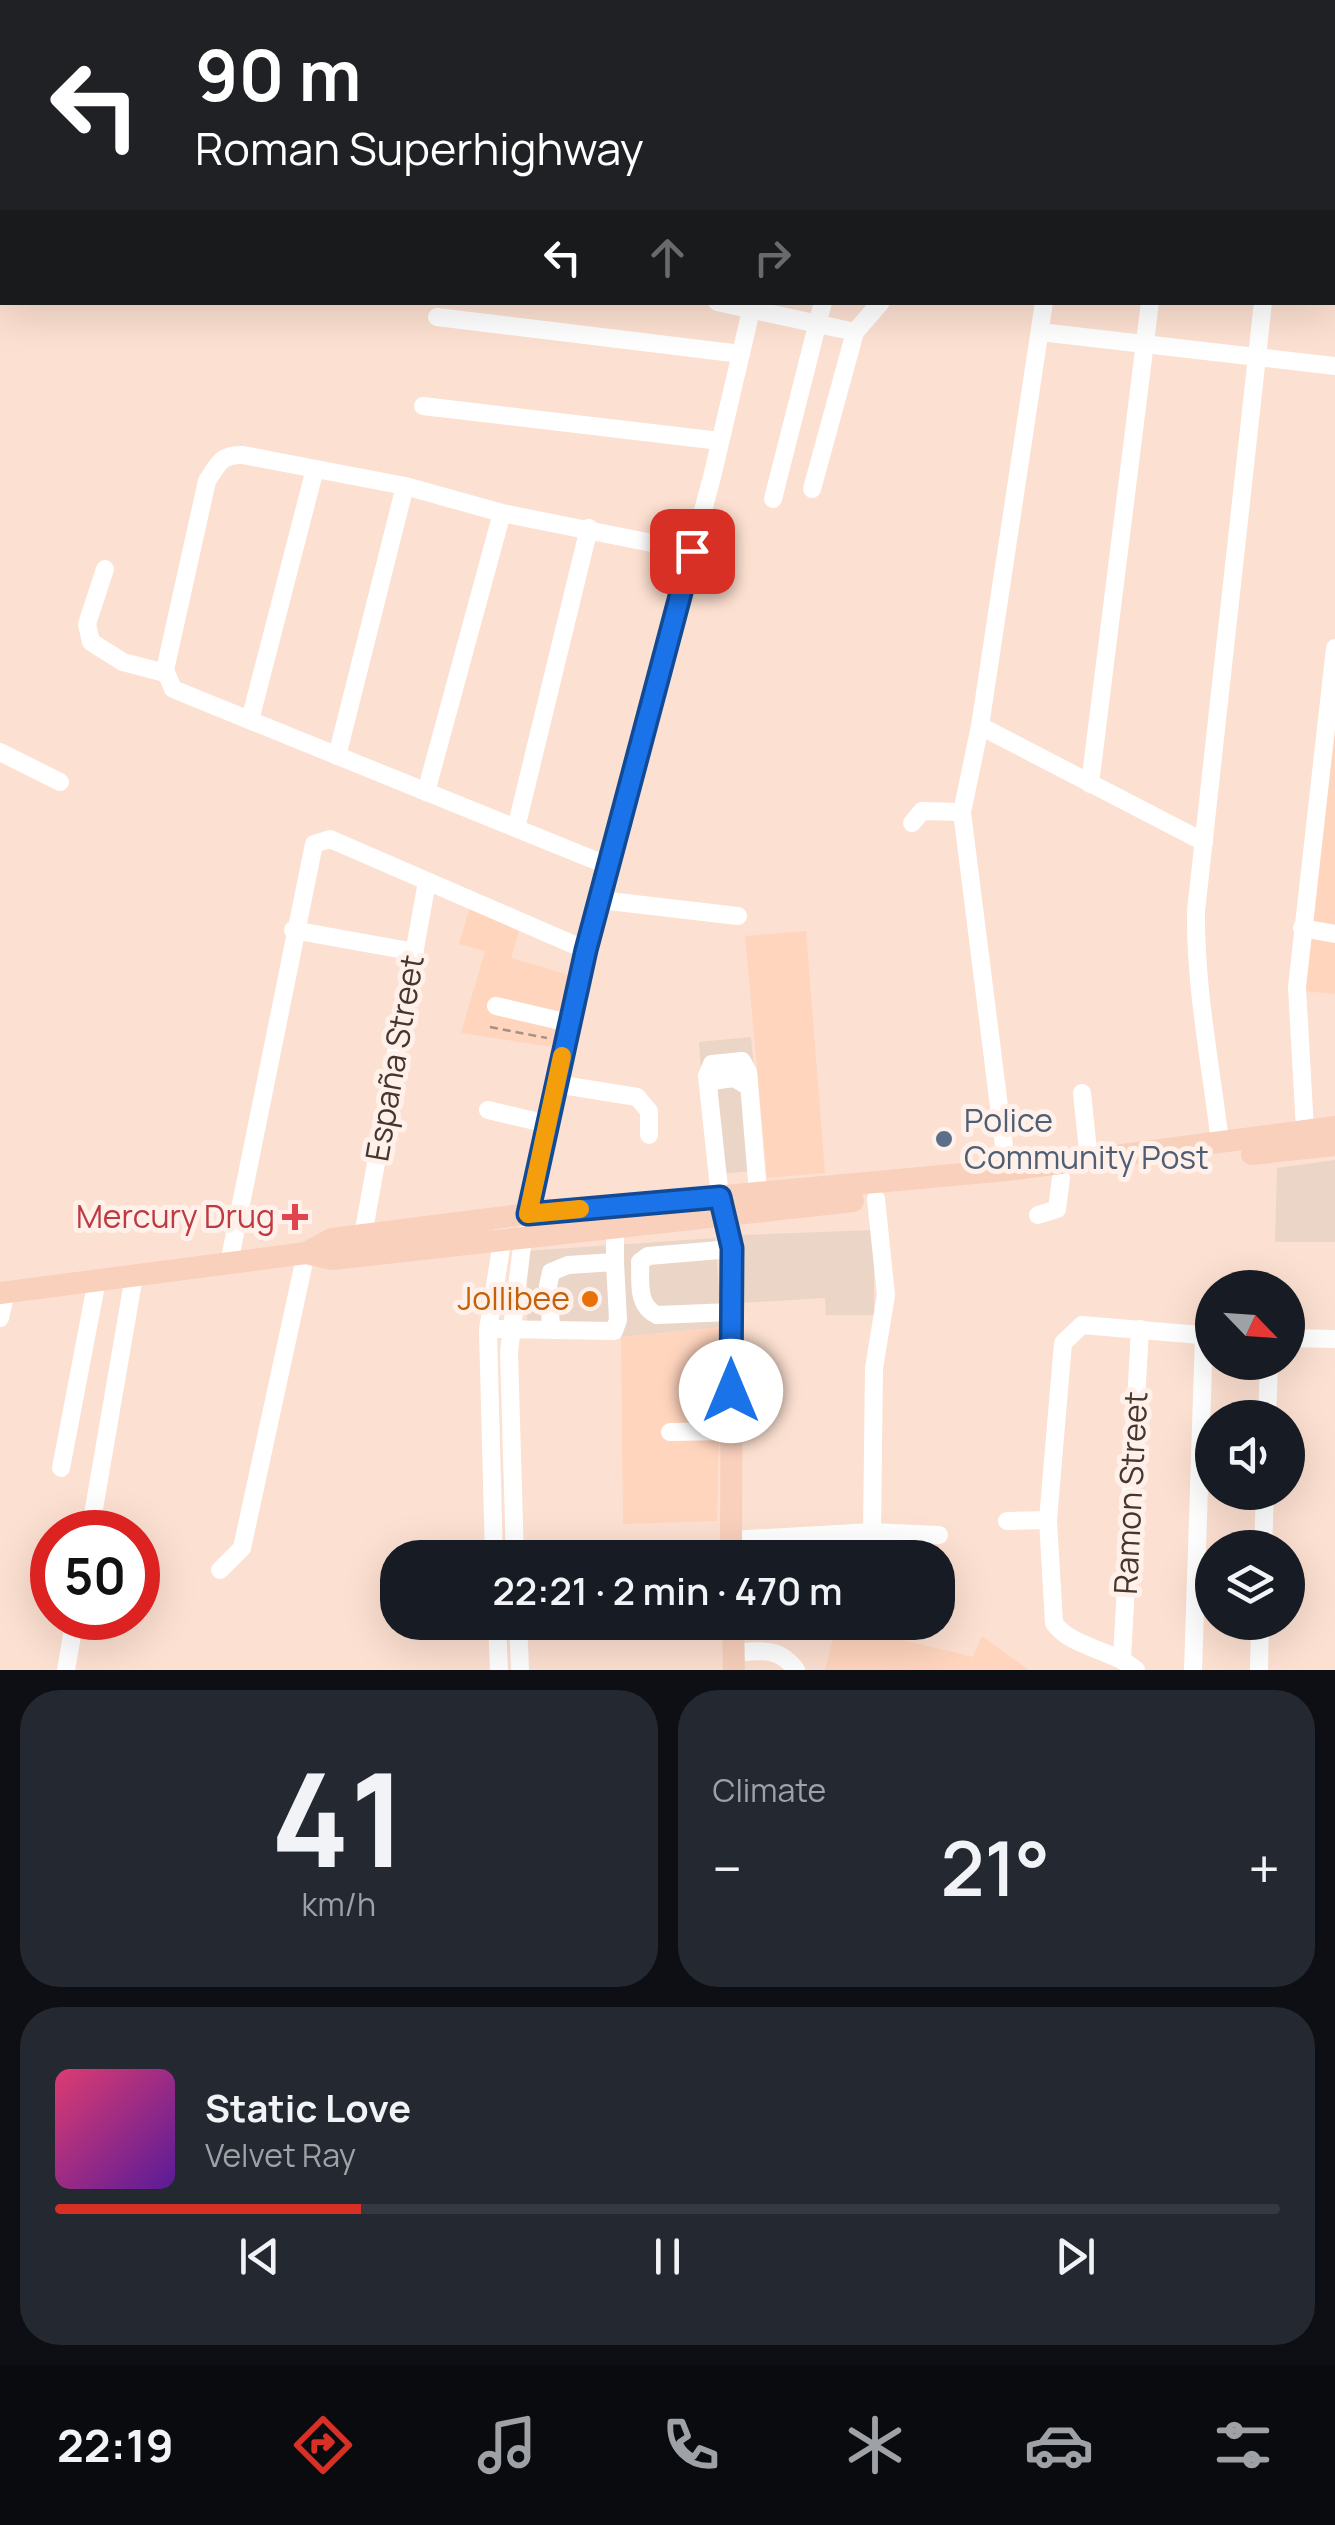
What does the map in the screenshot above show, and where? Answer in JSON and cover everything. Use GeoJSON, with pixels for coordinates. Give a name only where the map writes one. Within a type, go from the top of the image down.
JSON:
{"type":"FeatureCollection","features":[{"type":"Feature","properties":{"kind":"main road"},"geometry":{"type":"LineString","coordinates":[[3,1292],[306,1253],[332,1259],[515,1227],[615,1230],[722,1206],[758,1193],[1007,1170],[1335,1127]]}},
{"type":"Feature","properties":{"kind":"main road"},"geometry":{"type":"LineString","coordinates":[[306,1253],[332,1239],[363,1234],[515,1227],[722,1206],[876,1198],[1335,1145]]}},
{"type":"Feature","properties":{"kind":"main road"},"geometry":{"type":"LineString","coordinates":[[722,1206],[732,1248],[731,1540]]}},
{"type":"Feature","properties":{"kind":"street"},"geometry":{"type":"LineString","coordinates":[[720,0],[738,0]]}},
{"type":"Feature","properties":{"kind":"street"},"geometry":{"type":"LineString","coordinates":[[494,1540],[488,1330],[548,1124],[586,950],[692,551],[752,305]]}},
{"type":"Feature","properties":{"kind":"street"},"geometry":{"type":"LineString","coordinates":[[755,305],[855,332]]}},
{"type":"Feature","properties":{"kind":"street"},"geometry":{"type":"LineString","coordinates":[[773,499],[822,305]]}},
{"type":"Feature","properties":{"kind":"street"},"geometry":{"type":"LineString","coordinates":[[812,489],[855,332],[878,305]]}},
{"type":"Feature","properties":{"kind":"street"},"geometry":{"type":"LineString","coordinates":[[1007,1170],[962,812],[980,726],[1044,305]]}},
{"type":"Feature","properties":{"kind":"street"},"geometry":{"type":"LineString","coordinates":[[1090,784],[1150,305]]}},
{"type":"Feature","properties":{"kind":"street"},"geometry":{"type":"LineString","coordinates":[[1220,1142],[1205,1010],[1195,965],[1204,842],[1263,305]]}},
{"type":"Feature","properties":{"kind":"street"},"geometry":{"type":"LineString","coordinates":[[438,317],[740,354]]}},
{"type":"Feature","properties":{"kind":"street"},"geometry":{"type":"LineString","coordinates":[[1040,332],[1335,366]]}},
{"type":"Feature","properties":{"kind":"street"},"geometry":{"type":"LineString","coordinates":[[422,406],[720,440]]}},
{"type":"Feature","properties":{"kind":"street"},"geometry":{"type":"LineString","coordinates":[[609,866],[173,688],[165,673],[207,481],[228,454],[243,456],[405,486],[502,513],[692,551]]}},
{"type":"Feature","properties":{"kind":"street"},"geometry":{"type":"LineString","coordinates":[[250,720],[315,469]]}},
{"type":"Feature","properties":{"kind":"street"},"geometry":{"type":"LineString","coordinates":[[337,756],[405,486]]}},
{"type":"Feature","properties":{"kind":"street"},"geometry":{"type":"LineString","coordinates":[[426,792],[502,513]]}},
{"type":"Feature","properties":{"kind":"street"},"geometry":{"type":"LineString","coordinates":[[516,828],[589,528]]}},
{"type":"Feature","properties":{"kind":"street"},"geometry":{"type":"LineString","coordinates":[[105,569],[87,624],[91,642],[123,662],[165,673]]}},
{"type":"Feature","properties":{"kind":"street"},"geometry":{"type":"LineString","coordinates":[[1306,1130],[1297,987],[1335,648]]}},
{"type":"Feature","properties":{"kind":"street"},"geometry":{"type":"LineString","coordinates":[[980,726],[1204,842]]}},
{"type":"Feature","properties":{"kind":"street"},"geometry":{"type":"LineString","coordinates":[[0,752],[60,782]]}},
{"type":"Feature","properties":{"kind":"street"},"geometry":{"type":"LineString","coordinates":[[912,822],[922,811],[962,812]]}},
{"type":"Feature","properties":{"kind":"street"},"geometry":{"type":"LineString","coordinates":[[228,1263],[293,930],[314,844],[330,839],[586,950]]}},
{"type":"Feature","properties":{"kind":"street","name":"España Street"},"geometry":{"type":"LineString","coordinates":[[363,1234],[427,882]]}},
{"type":"Feature","properties":{"kind":"street"},"geometry":{"type":"LineString","coordinates":[[600,900],[738,916]]}},
{"type":"Feature","properties":{"kind":"street"},"geometry":{"type":"LineString","coordinates":[[1302,928],[1335,934]]}},
{"type":"Feature","properties":{"kind":"street"},"geometry":{"type":"LineString","coordinates":[[293,930],[415,952]]}},
{"type":"Feature","properties":{"kind":"street"},"geometry":{"type":"LineString","coordinates":[[496,1006],[569,1023]]}},
{"type":"Feature","properties":{"kind":"street"},"geometry":{"type":"LineString","coordinates":[[722,1206],[710,1086],[712,1064],[742,1061],[748,1072],[746,1085],[758,1193]]}},
{"type":"Feature","properties":{"kind":"street"},"geometry":{"type":"LineString","coordinates":[[556,1084],[637,1098],[648,1111],[649,1135]]}},
{"type":"Feature","properties":{"kind":"street"},"geometry":{"type":"LineString","coordinates":[[1082,1093],[1088,1160]]}},
{"type":"Feature","properties":{"kind":"street"},"geometry":{"type":"LineString","coordinates":[[488,1110],[548,1124]]}},
{"type":"Feature","properties":{"kind":"street"},"geometry":{"type":"LineString","coordinates":[[716,1155],[752,1153]]}},
{"type":"Feature","properties":{"kind":"street"},"geometry":{"type":"LineString","coordinates":[[1038,1215],[1056,1209],[1060,1178]]}},
{"type":"Feature","properties":{"kind":"street"},"geometry":{"type":"LineString","coordinates":[[872,1532],[874,1368],[886,1296],[876,1198]]}},
{"type":"Feature","properties":{"kind":"street"},"geometry":{"type":"LineString","coordinates":[[515,1227],[510,1328],[515,1540]]}},
{"type":"Feature","properties":{"kind":"street"},"geometry":{"type":"LineString","coordinates":[[488,1330],[552,1326],[572,1333],[614,1330],[618,1320],[615,1230]]}},
{"type":"Feature","properties":{"kind":"street"},"geometry":{"type":"LineString","coordinates":[[731,1312],[657,1315],[647,1310],[642,1303],[640,1262],[648,1256],[732,1248]]}},
{"type":"Feature","properties":{"kind":"street"},"geometry":{"type":"LineString","coordinates":[[220,1570],[242,1548],[306,1253]]}},
{"type":"Feature","properties":{"kind":"street"},"geometry":{"type":"LineString","coordinates":[[552,1326],[548,1286],[551,1272],[568,1265],[615,1262]]}},
{"type":"Feature","properties":{"kind":"street"},"geometry":{"type":"LineString","coordinates":[[94,1510],[134,1276]]}},
{"type":"Feature","properties":{"kind":"street"},"geometry":{"type":"LineString","coordinates":[[62,1468],[97,1280]]}},
{"type":"Feature","properties":{"kind":"street"},"geometry":{"type":"LineString","coordinates":[[0,1318],[3,1292]]}},
{"type":"Feature","properties":{"kind":"street"},"geometry":{"type":"LineString","coordinates":[[1129,1664],[1057,1628],[1048,1520],[1063,1343],[1082,1325],[1195,1335]]}},
{"type":"Feature","properties":{"kind":"street","name":"Ramon Street"},"geometry":{"type":"LineString","coordinates":[[1129,1664],[1140,1329]]}},
{"type":"Feature","properties":{"kind":"street"},"geometry":{"type":"LineString","coordinates":[[1305,1338],[1335,1338]]}},
{"type":"Feature","properties":{"kind":"street"},"geometry":{"type":"LineString","coordinates":[[1193,1670],[1206,1380]]}},
{"type":"Feature","properties":{"kind":"street"},"geometry":{"type":"LineString","coordinates":[[670,1432],[731,1431]]}},
{"type":"Feature","properties":{"kind":"street"},"geometry":{"type":"LineString","coordinates":[[1007,1521],[1048,1520]]}},
{"type":"Feature","properties":{"kind":"street"},"geometry":{"type":"LineString","coordinates":[[806,1540],[872,1532],[939,1534]]}},
{"type":"Feature","properties":{"kind":"street"},"geometry":{"type":"LineString","coordinates":[[66,1670],[71,1640]]}},
{"type":"Feature","properties":{"kind":"street"},"geometry":{"type":"LineString","coordinates":[[498,1640],[499,1670]]}},
{"type":"Feature","properties":{"kind":"street"},"geometry":{"type":"LineString","coordinates":[[519,1640],[520,1670]]}},
{"type":"Feature","properties":{"kind":"street"},"geometry":{"type":"LineString","coordinates":[[1259,1670],[1260,1640]]}},
{"type":"Feature","properties":{"kind":"street"},"geometry":{"type":"LineString","coordinates":[[734,1662],[769,1650],[786,1656],[796,1670]]}},
{"type":"Feature","properties":{"kind":"path"},"geometry":{"type":"LineString","coordinates":[[490,1027],[547,1038]]}},
{"type":"Feature","properties":{"kind":"shaded area"},"geometry":{"type":"Polygon","coordinates":[[[1335,691],[1335,994],[1304,991],[1335,691]]]}},
{"type":"Feature","properties":{"kind":"shaded area"},"geometry":{"type":"Polygon","coordinates":[[[471,903],[521,925],[511,958],[569,975],[552,1047],[461,1033],[485,951],[459,944],[471,903]]]}},
{"type":"Feature","properties":{"kind":"shaded area"},"geometry":{"type":"Polygon","coordinates":[[[806,931],[825,1173],[767,1178],[745,936],[806,931]]]}},
{"type":"Feature","properties":{"kind":"shaded area"},"geometry":{"type":"Polygon","coordinates":[[[751,1037],[763,1170],[709,1175],[699,1042],[751,1037]]]}},
{"type":"Feature","properties":{"kind":"shaded area"},"geometry":{"type":"Polygon","coordinates":[[[1335,1160],[1335,1242],[1275,1242],[1277,1168],[1335,1160]]]}},
{"type":"Feature","properties":{"kind":"shaded area"},"geometry":{"type":"Polygon","coordinates":[[[874,1230],[874,1315],[826,1315],[825,1298],[740,1303],[741,1235],[874,1230]]]}},
{"type":"Feature","properties":{"kind":"shaded area"},"geometry":{"type":"Polygon","coordinates":[[[715,1238],[722,1327],[621,1337],[527,1339],[526,1251],[715,1238]]]}},
{"type":"Feature","properties":{"kind":"shaded area"},"geometry":{"type":"Polygon","coordinates":[[[722,1327],[717,1521],[623,1524],[621,1337],[722,1327]]]}},
{"type":"Feature","properties":{"kind":"shaded area"},"geometry":{"type":"Polygon","coordinates":[[[982,1636],[1029,1670],[825,1670],[833,1640],[903,1640],[973,1657],[982,1636]]]}},
{"type":"Feature","properties":{"kind":"slow traffic"},"geometry":{"type":"LineString","coordinates":[[562,1056],[528,1214],[580,1209]]}},
{"type":"Feature","properties":{"kind":"place","name":"Police Community Post"},"geometry":{"type":"Point","coordinates":[944,1139]}},
{"type":"Feature","properties":{"kind":"place","name":"Mercury Drug"},"geometry":{"type":"Point","coordinates":[295,1217]}},
{"type":"Feature","properties":{"kind":"place","name":"Jollibee"},"geometry":{"type":"Point","coordinates":[590,1299]}},
{"type":"Feature","properties":{"kind":"route"},"geometry":{"type":"LineString","coordinates":[[692,551],[586,950],[528,1214],[720,1197],[732,1248],[731,1391]]}}]}
